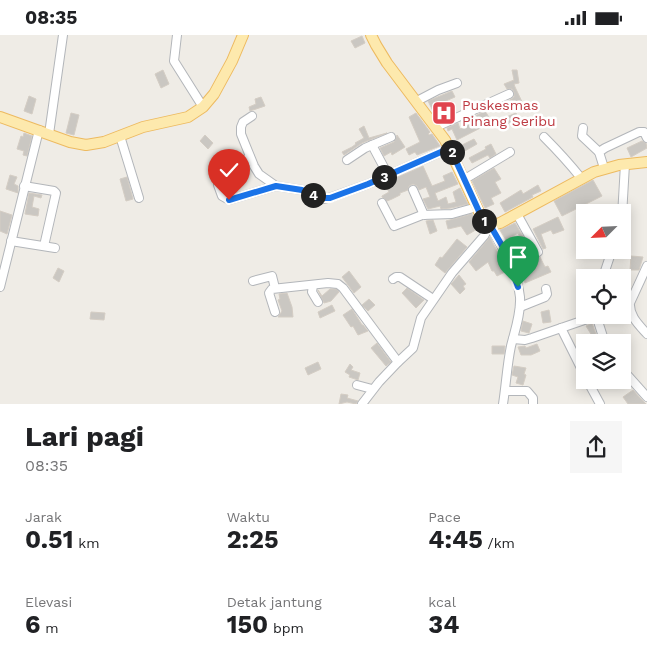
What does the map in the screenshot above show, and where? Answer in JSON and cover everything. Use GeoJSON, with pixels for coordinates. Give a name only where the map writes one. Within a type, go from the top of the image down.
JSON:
{"type":"FeatureCollection","features":[{"type":"Feature","properties":{"kind":"main road"},"geometry":{"type":"LineString","coordinates":[[0,117],[70,142],[86,145],[97,144],[143,127],[188,117],[203,107],[224,78],[243,35]]}},
{"type":"Feature","properties":{"kind":"main road"},"geometry":{"type":"LineString","coordinates":[[372,35],[383,56],[450,148],[484,221],[490,225],[517,214],[581,178],[604,169],[625,164],[647,162]]}},
{"type":"Feature","properties":{"kind":"street"},"geometry":{"type":"LineString","coordinates":[[49,134],[62,35]]}},
{"type":"Feature","properties":{"kind":"street"},"geometry":{"type":"LineString","coordinates":[[178,35],[174,61],[203,107]]}},
{"type":"Feature","properties":{"kind":"street"},"geometry":{"type":"LineString","coordinates":[[417,101],[457,83]]}},
{"type":"Feature","properties":{"kind":"street"},"geometry":{"type":"LineString","coordinates":[[436,127],[509,94]]}},
{"type":"Feature","properties":{"kind":"street"},"geometry":{"type":"LineString","coordinates":[[252,116],[244,121],[241,133],[258,173],[276,186]]}},
{"type":"Feature","properties":{"kind":"street"},"geometry":{"type":"LineString","coordinates":[[583,128],[582,136],[599,153],[604,169]]}},
{"type":"Feature","properties":{"kind":"street"},"geometry":{"type":"LineString","coordinates":[[0,287],[39,130]]}},
{"type":"Feature","properties":{"kind":"street"},"geometry":{"type":"LineString","coordinates":[[599,153],[635,134],[646,135]]}},
{"type":"Feature","properties":{"kind":"street"},"geometry":{"type":"LineString","coordinates":[[120,135],[140,198]]}},
{"type":"Feature","properties":{"kind":"street"},"geometry":{"type":"LineString","coordinates":[[347,160],[372,145],[391,137]]}},
{"type":"Feature","properties":{"kind":"street"},"geometry":{"type":"LineString","coordinates":[[544,137],[557,152],[562,154],[581,178]]}},
{"type":"Feature","properties":{"kind":"street"},"geometry":{"type":"LineString","coordinates":[[372,145],[388,175]]}},
{"type":"Feature","properties":{"kind":"street"},"geometry":{"type":"LineString","coordinates":[[250,157],[218,175],[218,185],[222,196],[229,200],[276,186],[302,190],[326,199],[351,191],[450,148]]}},
{"type":"Feature","properties":{"kind":"street"},"geometry":{"type":"LineString","coordinates":[[465,179],[510,152]]}},
{"type":"Feature","properties":{"kind":"street"},"geometry":{"type":"LineString","coordinates":[[623,204],[625,164]]}},
{"type":"Feature","properties":{"kind":"street"},"geometry":{"type":"LineString","coordinates":[[24,186],[54,191],[56,193],[44,246]]}},
{"type":"Feature","properties":{"kind":"street"},"geometry":{"type":"LineString","coordinates":[[413,190],[424,215]]}},
{"type":"Feature","properties":{"kind":"street"},"geometry":{"type":"LineString","coordinates":[[382,203],[393,226],[424,215],[456,213],[477,207]]}},
{"type":"Feature","properties":{"kind":"street"},"geometry":{"type":"LineString","coordinates":[[514,274],[527,258],[538,252],[517,214]]}},
{"type":"Feature","properties":{"kind":"street"},"geometry":{"type":"LineString","coordinates":[[490,225],[507,255],[520,295],[520,307],[503,404]]}},
{"type":"Feature","properties":{"kind":"street"},"geometry":{"type":"LineString","coordinates":[[362,404],[372,389],[414,346],[419,323],[434,299],[452,273],[484,236],[490,225]]}},
{"type":"Feature","properties":{"kind":"street"},"geometry":{"type":"LineString","coordinates":[[11,241],[55,248]]}},
{"type":"Feature","properties":{"kind":"street"},"geometry":{"type":"LineString","coordinates":[[647,266],[644,282],[630,303],[629,308],[632,316],[647,334]]}},
{"type":"Feature","properties":{"kind":"street"},"geometry":{"type":"LineString","coordinates":[[253,281],[272,276],[275,288]]}},
{"type":"Feature","properties":{"kind":"street"},"geometry":{"type":"LineString","coordinates":[[393,279],[400,277],[434,299]]}},
{"type":"Feature","properties":{"kind":"street"},"geometry":{"type":"LineString","coordinates":[[275,311],[269,292],[275,288],[336,283],[340,285],[398,361]]}},
{"type":"Feature","properties":{"kind":"street"},"geometry":{"type":"LineString","coordinates":[[313,285],[312,291],[318,302]]}},
{"type":"Feature","properties":{"kind":"street"},"geometry":{"type":"LineString","coordinates":[[520,307],[545,297],[547,295],[546,289]]}},
{"type":"Feature","properties":{"kind":"street"},"geometry":{"type":"LineString","coordinates":[[513,339],[528,340],[576,322]]}},
{"type":"Feature","properties":{"kind":"street"},"geometry":{"type":"LineString","coordinates":[[561,328],[576,358]]}},
{"type":"Feature","properties":{"kind":"street"},"geometry":{"type":"LineString","coordinates":[[631,379],[647,397]]}},
{"type":"Feature","properties":{"kind":"street"},"geometry":{"type":"LineString","coordinates":[[357,385],[372,389]]}},
{"type":"Feature","properties":{"kind":"street"},"geometry":{"type":"LineString","coordinates":[[592,389],[600,404]]}},
{"type":"Feature","properties":{"kind":"street"},"geometry":{"type":"LineString","coordinates":[[505,391],[527,391],[533,398],[533,404]]}},
{"type":"Feature","properties":{"kind":"building"},"geometry":{"type":"Polygon","coordinates":[[[362,36],[365,43],[355,48],[351,41],[362,36]]]}},
{"type":"Feature","properties":{"kind":"building"},"geometry":{"type":"Polygon","coordinates":[[[163,70],[169,84],[161,88],[155,74],[163,70]]]}},
{"type":"Feature","properties":{"kind":"building"},"geometry":{"type":"Polygon","coordinates":[[[512,70],[517,70],[519,83],[514,84],[524,106],[515,111],[510,100],[514,97],[514,92],[512,89],[507,89],[504,84],[514,80],[512,70]]]}},
{"type":"Feature","properties":{"kind":"building"},"geometry":{"type":"Polygon","coordinates":[[[452,91],[455,97],[441,103],[450,114],[443,118],[437,111],[434,113],[428,101],[452,91]]]}},
{"type":"Feature","properties":{"kind":"building"},"geometry":{"type":"Polygon","coordinates":[[[29,96],[36,99],[32,114],[24,111],[29,96]]]}},
{"type":"Feature","properties":{"kind":"building"},"geometry":{"type":"Polygon","coordinates":[[[261,97],[265,106],[250,111],[249,107],[256,104],[255,99],[261,97]]]}},
{"type":"Feature","properties":{"kind":"building"},"geometry":{"type":"Polygon","coordinates":[[[485,111],[492,122],[457,140],[452,129],[448,131],[447,128],[458,123],[460,129],[475,121],[473,117],[485,111]]]}},
{"type":"Feature","properties":{"kind":"building"},"geometry":{"type":"Polygon","coordinates":[[[71,113],[79,115],[74,135],[66,133],[71,113]]]}},
{"type":"Feature","properties":{"kind":"building"},"geometry":{"type":"Polygon","coordinates":[[[416,113],[430,132],[428,134],[432,134],[440,146],[417,155],[415,152],[409,155],[406,149],[420,142],[409,117],[416,113]]]}},
{"type":"Feature","properties":{"kind":"building"},"geometry":{"type":"Polygon","coordinates":[[[516,113],[518,119],[500,127],[497,121],[516,113]]]}},
{"type":"Feature","properties":{"kind":"building"},"geometry":{"type":"Polygon","coordinates":[[[364,126],[369,138],[387,133],[362,143],[344,155],[342,152],[364,138],[359,129],[364,126]]]}},
{"type":"Feature","properties":{"kind":"building"},"geometry":{"type":"Polygon","coordinates":[[[24,133],[32,136],[27,156],[23,155],[24,151],[17,149],[21,136],[23,137],[24,133]]]}},
{"type":"Feature","properties":{"kind":"building"},"geometry":{"type":"Polygon","coordinates":[[[205,135],[213,143],[208,149],[200,141],[205,135]]]}},
{"type":"Feature","properties":{"kind":"building"},"geometry":{"type":"Polygon","coordinates":[[[397,135],[405,147],[392,155],[391,152],[384,156],[380,148],[394,142],[397,135]]]}},
{"type":"Feature","properties":{"kind":"building"},"geometry":{"type":"Polygon","coordinates":[[[474,139],[477,144],[463,152],[460,146],[474,139]]]}},
{"type":"Feature","properties":{"kind":"building"},"geometry":{"type":"Polygon","coordinates":[[[642,141],[646,143],[647,148],[631,157],[627,148],[642,141]]]}},
{"type":"Feature","properties":{"kind":"building"},"geometry":{"type":"Polygon","coordinates":[[[491,144],[496,154],[490,158],[488,155],[472,163],[469,158],[486,149],[485,147],[491,144]]]}},
{"type":"Feature","properties":{"kind":"building"},"geometry":{"type":"Polygon","coordinates":[[[423,166],[432,186],[445,181],[443,176],[452,172],[458,184],[435,193],[438,201],[446,197],[448,204],[456,202],[453,192],[460,188],[468,204],[451,208],[441,209],[440,206],[428,209],[423,199],[430,197],[426,187],[419,190],[413,184],[409,186],[408,190],[392,199],[387,201],[382,197],[389,192],[384,183],[423,166]]]}},
{"type":"Feature","properties":{"kind":"building"},"geometry":{"type":"Polygon","coordinates":[[[494,168],[501,179],[495,182],[501,193],[491,198],[494,204],[485,208],[472,181],[494,168]]]}},
{"type":"Feature","properties":{"kind":"building"},"geometry":{"type":"Polygon","coordinates":[[[10,175],[17,177],[14,184],[18,186],[18,193],[6,189],[10,175]]]}},
{"type":"Feature","properties":{"kind":"building"},"geometry":{"type":"Polygon","coordinates":[[[127,177],[133,199],[126,201],[120,179],[127,177]]]}},
{"type":"Feature","properties":{"kind":"building"},"geometry":{"type":"Polygon","coordinates":[[[593,180],[602,196],[586,204],[576,204],[576,209],[562,216],[554,201],[593,180]]]}},
{"type":"Feature","properties":{"kind":"building"},"geometry":{"type":"Polygon","coordinates":[[[538,185],[541,191],[505,212],[500,203],[521,190],[523,194],[538,185]]]}},
{"type":"Feature","properties":{"kind":"building"},"geometry":{"type":"Polygon","coordinates":[[[29,193],[42,195],[41,198],[34,196],[32,207],[39,209],[38,216],[25,214],[29,193]]]}},
{"type":"Feature","properties":{"kind":"building"},"geometry":{"type":"Polygon","coordinates":[[[0,211],[12,215],[7,234],[0,231],[0,211]]]}},
{"type":"Feature","properties":{"kind":"building"},"geometry":{"type":"Polygon","coordinates":[[[472,214],[479,228],[467,235],[461,226],[448,229],[446,221],[472,214]]]}},
{"type":"Feature","properties":{"kind":"building"},"geometry":{"type":"Polygon","coordinates":[[[558,217],[564,230],[553,234],[551,230],[541,234],[546,248],[543,249],[533,229],[558,217]]]}},
{"type":"Feature","properties":{"kind":"building"},"geometry":{"type":"Polygon","coordinates":[[[433,220],[437,231],[430,234],[426,221],[433,220]]]}},
{"type":"Feature","properties":{"kind":"building"},"geometry":{"type":"Polygon","coordinates":[[[515,223],[524,238],[521,240],[518,233],[506,240],[500,230],[515,223]]]}},
{"type":"Feature","properties":{"kind":"building"},"geometry":{"type":"Polygon","coordinates":[[[490,237],[507,271],[497,276],[492,271],[488,262],[476,271],[469,262],[490,237]]]}},
{"type":"Feature","properties":{"kind":"building"},"geometry":{"type":"Polygon","coordinates":[[[457,239],[467,247],[445,273],[435,265],[457,239]]]}},
{"type":"Feature","properties":{"kind":"building"},"geometry":{"type":"Polygon","coordinates":[[[528,246],[530,250],[515,257],[513,251],[528,246]]]}},
{"type":"Feature","properties":{"kind":"building"},"geometry":{"type":"Polygon","coordinates":[[[631,256],[643,257],[639,270],[630,269],[631,256]]]}},
{"type":"Feature","properties":{"kind":"building"},"geometry":{"type":"Polygon","coordinates":[[[540,257],[545,267],[548,266],[551,272],[525,283],[523,276],[534,271],[530,263],[540,257]]]}},
{"type":"Feature","properties":{"kind":"building"},"geometry":{"type":"Polygon","coordinates":[[[58,268],[64,271],[59,282],[53,278],[58,268]]]}},
{"type":"Feature","properties":{"kind":"building"},"geometry":{"type":"Polygon","coordinates":[[[349,271],[361,287],[354,293],[342,277],[349,271]]]}},
{"type":"Feature","properties":{"kind":"building"},"geometry":{"type":"Polygon","coordinates":[[[459,275],[466,284],[463,286],[465,289],[460,294],[451,284],[459,275]]]}},
{"type":"Feature","properties":{"kind":"building"},"geometry":{"type":"Polygon","coordinates":[[[407,288],[424,300],[416,308],[402,293],[407,288]]]}},
{"type":"Feature","properties":{"kind":"building"},"geometry":{"type":"Polygon","coordinates":[[[330,289],[336,289],[339,292],[331,301],[324,303],[318,290],[322,296],[330,289]]]}},
{"type":"Feature","properties":{"kind":"building"},"geometry":{"type":"Polygon","coordinates":[[[287,293],[293,317],[278,317],[282,311],[278,300],[280,299],[279,294],[287,293]]]}},
{"type":"Feature","properties":{"kind":"building"},"geometry":{"type":"Polygon","coordinates":[[[369,299],[375,305],[368,311],[362,305],[369,299]]]}},
{"type":"Feature","properties":{"kind":"building"},"geometry":{"type":"Polygon","coordinates":[[[332,305],[335,311],[320,318],[318,312],[332,305]]]}},
{"type":"Feature","properties":{"kind":"building"},"geometry":{"type":"Polygon","coordinates":[[[352,309],[368,331],[358,335],[353,326],[351,327],[343,315],[352,309]]]}},
{"type":"Feature","properties":{"kind":"building"},"geometry":{"type":"Polygon","coordinates":[[[549,310],[551,322],[543,323],[541,312],[549,310]]]}},
{"type":"Feature","properties":{"kind":"building"},"geometry":{"type":"Polygon","coordinates":[[[91,312],[105,313],[104,320],[90,319],[91,312]]]}},
{"type":"Feature","properties":{"kind":"building"},"geometry":{"type":"Polygon","coordinates":[[[523,321],[532,324],[529,333],[521,331],[523,321]]]}},
{"type":"Feature","properties":{"kind":"building"},"geometry":{"type":"Polygon","coordinates":[[[592,324],[596,334],[591,334],[586,326],[592,324]]]}},
{"type":"Feature","properties":{"kind":"building"},"geometry":{"type":"Polygon","coordinates":[[[377,343],[391,362],[386,366],[371,348],[377,343]]]}},
{"type":"Feature","properties":{"kind":"building"},"geometry":{"type":"Polygon","coordinates":[[[537,344],[540,351],[531,355],[521,355],[518,347],[525,346],[526,348],[537,344]]]}},
{"type":"Feature","properties":{"kind":"building"},"geometry":{"type":"Polygon","coordinates":[[[492,346],[505,346],[504,354],[492,354],[492,346]]]}},
{"type":"Feature","properties":{"kind":"building"},"geometry":{"type":"Polygon","coordinates":[[[318,362],[321,369],[308,375],[305,368],[318,362]]]}},
{"type":"Feature","properties":{"kind":"building"},"geometry":{"type":"Polygon","coordinates":[[[350,364],[353,367],[351,370],[360,373],[358,380],[349,377],[350,375],[345,372],[350,364]]]}},
{"type":"Feature","properties":{"kind":"building"},"geometry":{"type":"Polygon","coordinates":[[[514,366],[526,368],[523,385],[516,383],[518,377],[512,375],[514,366]]]}},
{"type":"Feature","properties":{"kind":"building"},"geometry":{"type":"Polygon","coordinates":[[[633,390],[646,404],[628,404],[623,397],[633,390]]]}},
{"type":"Feature","properties":{"kind":"building"},"geometry":{"type":"Polygon","coordinates":[[[341,394],[348,395],[347,398],[358,401],[356,404],[347,402],[339,404],[341,394]]]}},
{"type":"Feature","properties":{"kind":"place","name":"Puskesmas Pinang Seribu"},"geometry":{"type":"Point","coordinates":[444,113]}},
{"type":"Feature","properties":{"kind":"route"},"geometry":{"type":"LineString","coordinates":[[229,200],[276,186],[302,190],[326,199],[351,191],[450,148],[478,211],[486,223],[490,225],[504,249],[518,287]]}}]}
